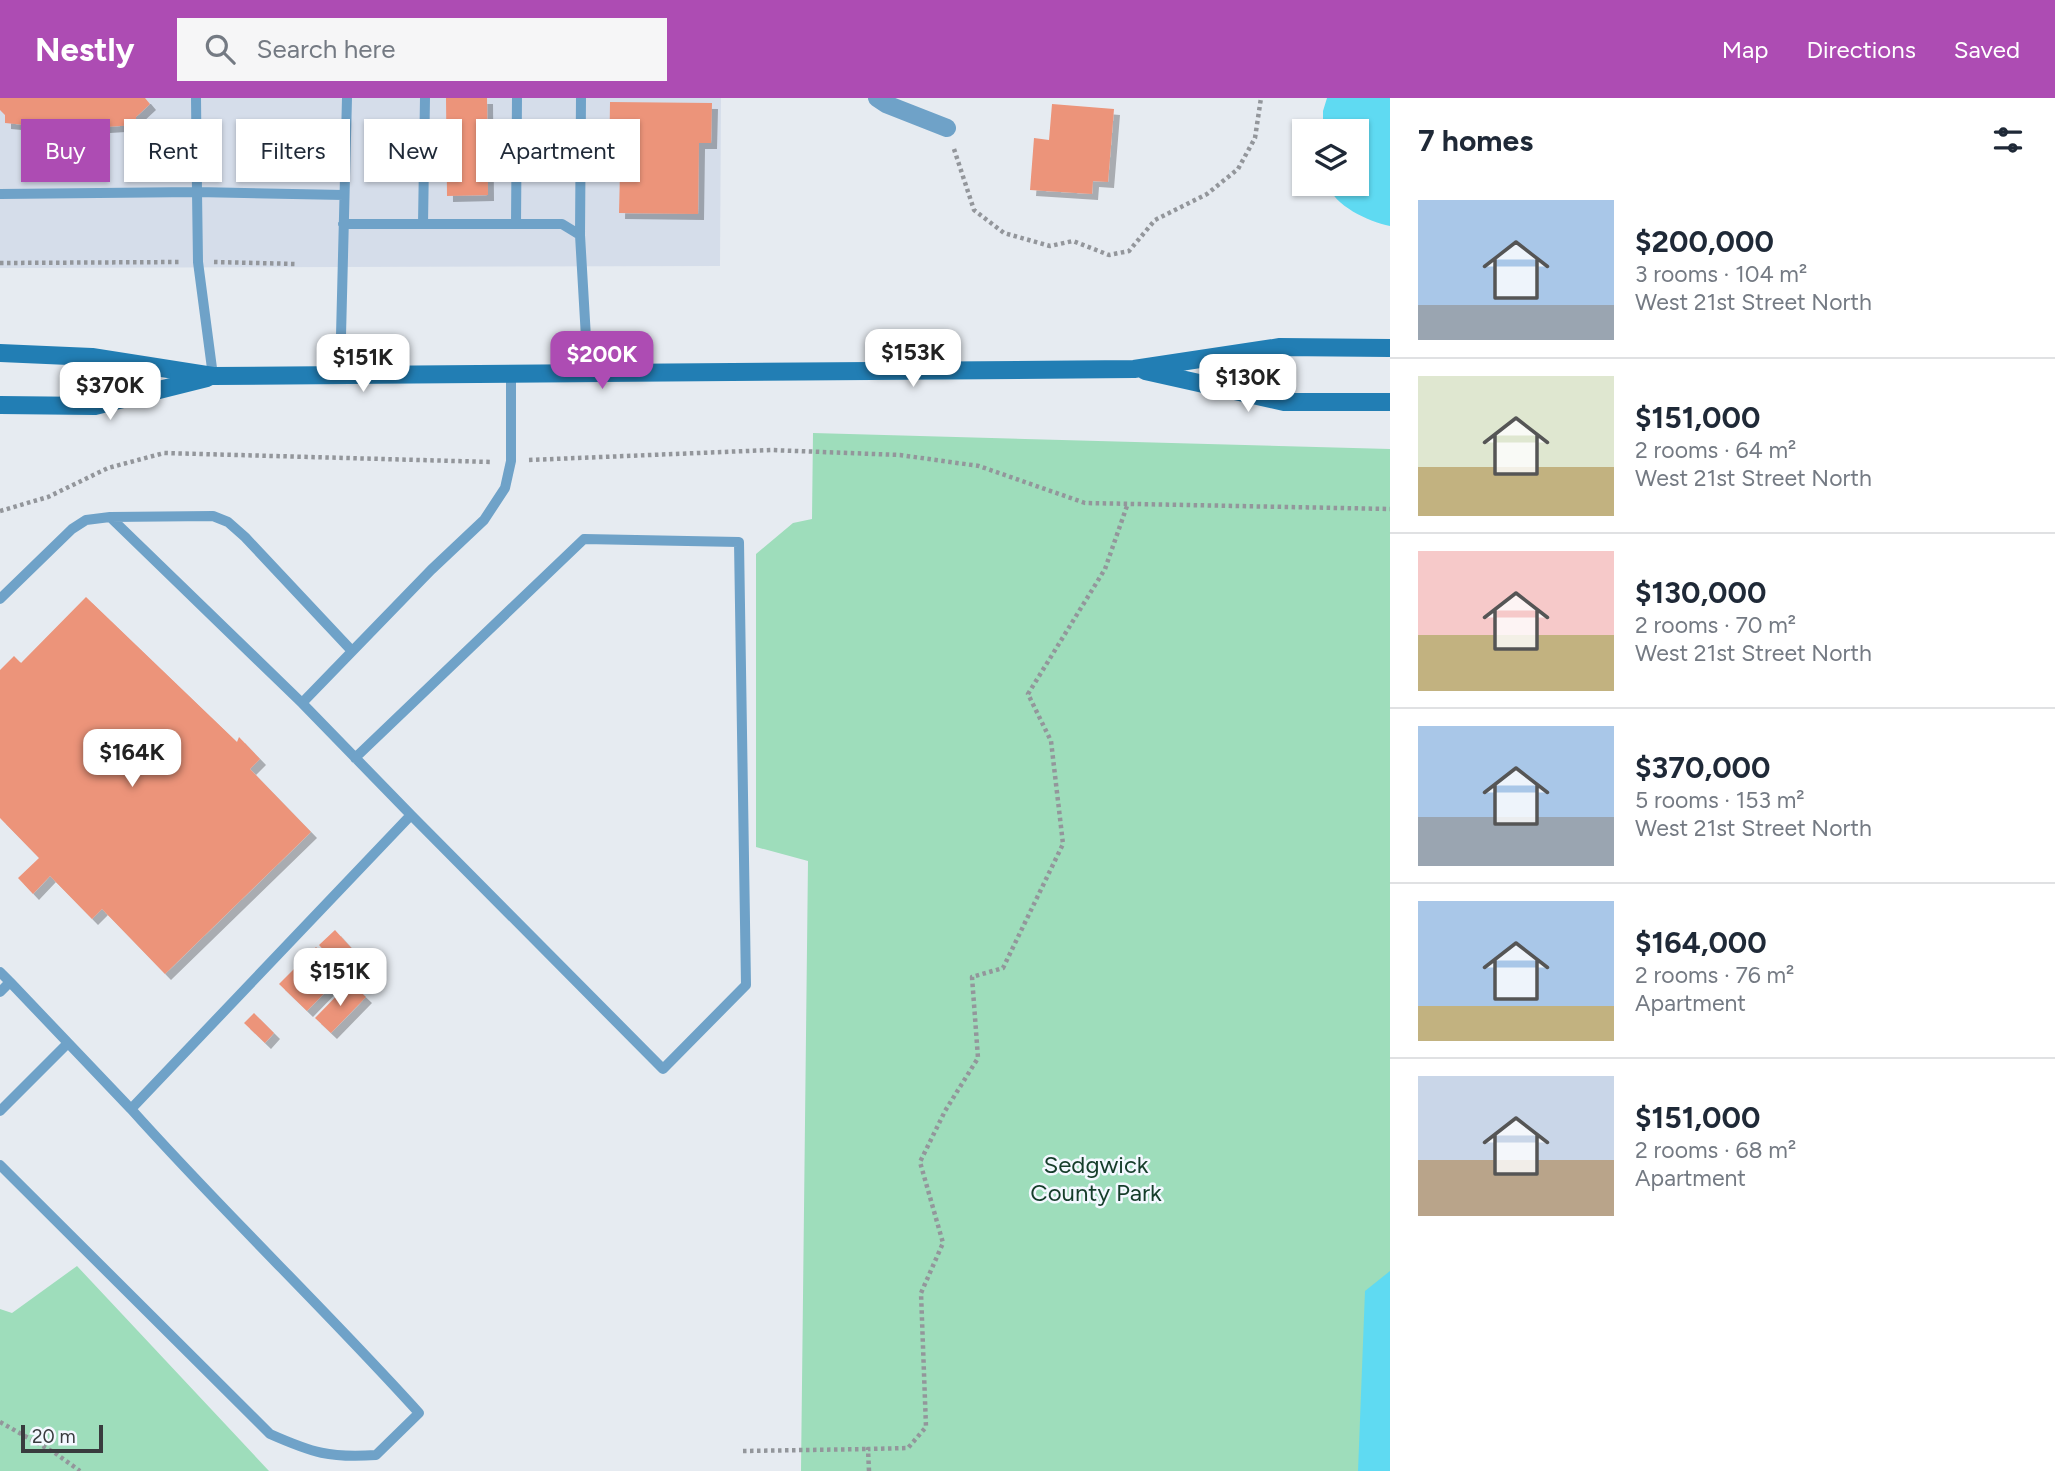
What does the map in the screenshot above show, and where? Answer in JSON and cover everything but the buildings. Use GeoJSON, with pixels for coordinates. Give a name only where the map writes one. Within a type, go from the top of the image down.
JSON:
{"type":"FeatureCollection","features":[{"type":"Feature","properties":{"kind":"main road"},"geometry":{"type":"LineString","coordinates":[[0,353],[92,357],[213,376],[1134,369],[1280,347],[1390,348]]}},
{"type":"Feature","properties":{"kind":"main road"},"geometry":{"type":"LineString","coordinates":[[1134,369],[1284,402],[1390,402]]}},
{"type":"Feature","properties":{"kind":"main road"},"geometry":{"type":"LineString","coordinates":[[0,405],[95,405],[213,376]]}},
{"type":"Feature","properties":{"kind":"street"},"geometry":{"type":"LineString","coordinates":[[877,98],[947,128]]}},
{"type":"Feature","properties":{"kind":"lane"},"geometry":{"type":"LineString","coordinates":[[196,98],[198,262],[213,376]]}},
{"type":"Feature","properties":{"kind":"lane"},"geometry":{"type":"LineString","coordinates":[[340,375],[346,98]]}},
{"type":"Feature","properties":{"kind":"lane"},"geometry":{"type":"LineString","coordinates":[[423,223],[425,98]]}},
{"type":"Feature","properties":{"kind":"lane"},"geometry":{"type":"LineString","coordinates":[[516,224],[517,98]]}},
{"type":"Feature","properties":{"kind":"lane"},"geometry":{"type":"LineString","coordinates":[[581,98],[580,236],[588,372]]}},
{"type":"Feature","properties":{"kind":"lane"},"geometry":{"type":"LineString","coordinates":[[0,194],[197,192],[344,195]]}},
{"type":"Feature","properties":{"kind":"lane"},"geometry":{"type":"LineString","coordinates":[[343,223],[562,224],[580,236]]}},
{"type":"Feature","properties":{"kind":"lane"},"geometry":{"type":"LineString","coordinates":[[302,703],[484,520],[505,488],[511,461],[511,372]]}},
{"type":"Feature","properties":{"kind":"lane"},"geometry":{"type":"LineString","coordinates":[[0,599],[72,528],[86,520],[110,517],[213,516],[228,522],[245,537],[352,651]]}},
{"type":"Feature","properties":{"kind":"lane"},"geometry":{"type":"LineString","coordinates":[[110,517],[302,703],[355,758],[411,815],[663,1069],[746,985],[739,542],[584,539],[355,758]]}},
{"type":"Feature","properties":{"kind":"lane"},"geometry":{"type":"LineString","coordinates":[[131,1109],[411,815]]}},
{"type":"Feature","properties":{"kind":"lane"},"geometry":{"type":"LineString","coordinates":[[0,972],[419,1412],[376,1455],[340,1457],[305,1450],[270,1434],[0,1165]]}},
{"type":"Feature","properties":{"kind":"lane"},"geometry":{"type":"LineString","coordinates":[[0,992],[10,982]]}},
{"type":"Feature","properties":{"kind":"lane"},"geometry":{"type":"LineString","coordinates":[[0,1111],[68,1043]]}},
{"type":"Feature","properties":{"kind":"path"},"geometry":{"type":"LineString","coordinates":[[947,128],[974,210],[1004,233],[1050,246],[1073,241],[1109,255],[1129,251],[1155,220],[1207,194],[1238,169],[1255,138],[1261,98]]}},
{"type":"Feature","properties":{"kind":"path"},"geometry":{"type":"LineString","coordinates":[[0,263],[296,264]]}},
{"type":"Feature","properties":{"kind":"path"},"geometry":{"type":"LineString","coordinates":[[0,511],[48,497],[108,468],[164,453],[511,461],[771,450],[900,455],[979,466],[1085,503],[1390,509]]}},
{"type":"Feature","properties":{"kind":"path"},"geometry":{"type":"LineString","coordinates":[[743,1451],[908,1448],[926,1427],[921,1293],[943,1243],[920,1161],[945,1111],[978,1058],[972,977],[1003,968],[1063,844],[1051,741],[1028,694],[1105,569],[1128,503]]}},
{"type":"Feature","properties":{"kind":"path"},"geometry":{"type":"LineString","coordinates":[[0,1422],[55,1452],[80,1471]]}},
{"type":"Feature","properties":{"kind":"path"},"geometry":{"type":"LineString","coordinates":[[868,1449],[869,1471]]}},
{"type":"Feature","properties":{"kind":"shaded area"},"geometry":{"type":"Polygon","coordinates":[[[0,98],[721,98],[720,266],[0,268],[0,98]]]}},
{"type":"Feature","properties":{"kind":"green space","name":"Sedgwick County Park"},"geometry":{"type":"Polygon","coordinates":[[[813,433],[1390,449],[1390,1471],[801,1471],[808,861],[756,847],[756,554],[793,523],[812,519],[813,433]]]}},
{"type":"Feature","properties":{"kind":"green space"},"geometry":{"type":"Polygon","coordinates":[[[77,1266],[269,1471],[0,1471],[0,1309],[12,1313],[77,1266]]]}},
{"type":"Feature","properties":{"kind":"water"},"geometry":{"type":"Polygon","coordinates":[[[1327,98],[1390,98],[1390,226],[1353,211],[1334,196],[1369,196],[1369,119],[1323,119],[1327,98]]]}},
{"type":"Feature","properties":{"kind":"water"},"geometry":{"type":"Polygon","coordinates":[[[1390,1271],[1390,1471],[1358,1471],[1365,1291],[1390,1271]]]}}]}
